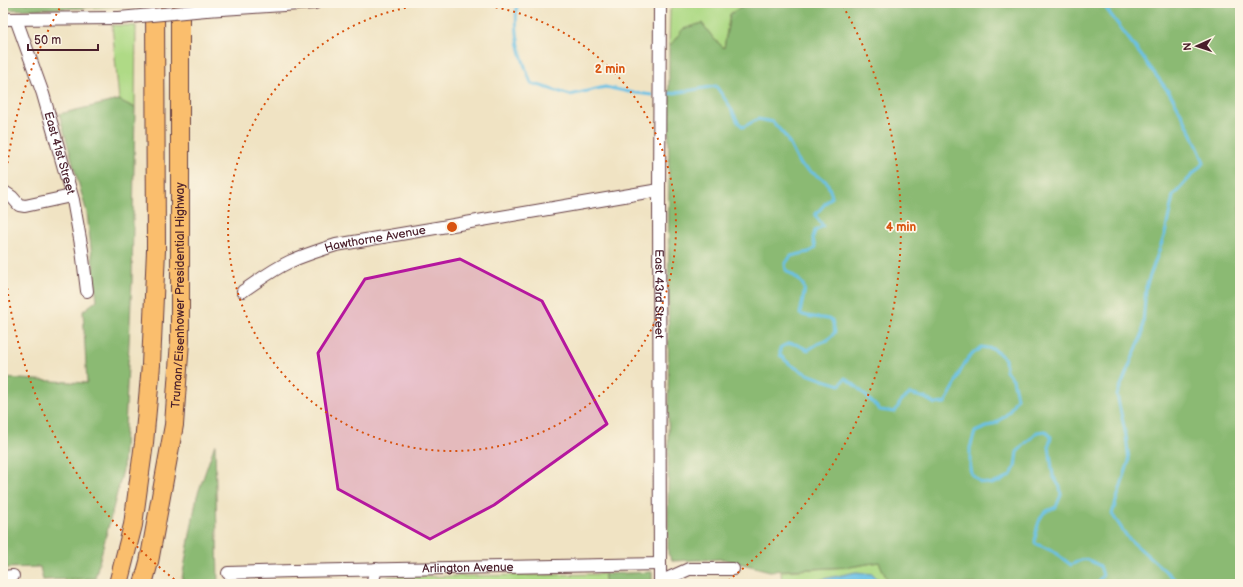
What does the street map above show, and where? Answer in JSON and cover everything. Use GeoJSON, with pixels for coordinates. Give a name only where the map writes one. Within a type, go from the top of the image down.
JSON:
{"type":"FeatureCollection","features":[{"type":"Feature","properties":{"kind":"highway","name":"Truman/Eisenhower Presidential Highway"},"geometry":{"type":"LineString","coordinates":[[118,584],[134,517],[144,443],[151,365],[156,250],[155,3]]}},
{"type":"Feature","properties":{"kind":"highway","name":"Truman/Eisenhower Presidential Highway"},"geometry":{"type":"LineString","coordinates":[[143,584],[149,562],[174,425],[180,341],[180,3]]}},
{"type":"Feature","properties":{"kind":"street"},"geometry":{"type":"LineString","coordinates":[[3,19],[119,18],[206,10],[315,3]]}},
{"type":"Feature","properties":{"kind":"street","name":"East 43rd Street"},"geometry":{"type":"LineString","coordinates":[[660,3],[658,190],[660,583]]}},
{"type":"Feature","properties":{"kind":"street","name":"East 41st Street"},"geometry":{"type":"LineString","coordinates":[[16,19],[43,94],[71,196],[82,250],[87,291]]}},
{"type":"Feature","properties":{"kind":"street","name":"Hawthorne Avenue"},"geometry":{"type":"LineString","coordinates":[[243,291],[263,276],[288,262],[336,245],[658,190]]}},
{"type":"Feature","properties":{"kind":"street"},"geometry":{"type":"LineString","coordinates":[[3,191],[12,197],[19,205],[25,206],[71,196]]}},
{"type":"Feature","properties":{"kind":"street","name":"Arlington Avenue"},"geometry":{"type":"LineString","coordinates":[[228,573],[292,570],[660,564]]}},
{"type":"Feature","properties":{"kind":"street"},"geometry":{"type":"LineString","coordinates":[[372,584],[376,569]]}},
{"type":"Feature","properties":{"kind":"street"},"geometry":{"type":"LineString","coordinates":[[660,583],[689,570],[732,569]]}},
{"type":"Feature","properties":{"kind":"highlighted area"},"geometry":{"type":"Polygon","coordinates":[[[460,259],[542,301],[607,424],[494,505],[430,539],[338,489],[318,353],[365,279],[460,259]]]}},
{"type":"Feature","properties":{"kind":"green space"},"geometry":{"type":"Polygon","coordinates":[[[3,3],[85,3],[85,8],[3,10],[3,3]]]}},
{"type":"Feature","properties":{"kind":"green space"},"geometry":{"type":"Polygon","coordinates":[[[85,3],[143,3],[143,5],[85,8],[85,3]]]}},
{"type":"Feature","properties":{"kind":"green space"},"geometry":{"type":"Polygon","coordinates":[[[674,3],[747,3],[730,14],[724,48],[714,39],[702,23],[669,47],[670,10],[674,3]]]}},
{"type":"Feature","properties":{"kind":"green space"},"geometry":{"type":"Polygon","coordinates":[[[747,3],[1240,3],[1240,584],[889,584],[879,562],[850,567],[770,571],[723,559],[673,561],[668,554],[669,47],[683,29],[702,23],[714,39],[724,48],[730,14],[747,3]]]}},
{"type":"Feature","properties":{"kind":"green space"},"geometry":{"type":"Polygon","coordinates":[[[112,25],[136,26],[135,108],[119,100],[112,25]]]}},
{"type":"Feature","properties":{"kind":"green space"},"geometry":{"type":"Polygon","coordinates":[[[119,100],[135,108],[132,281],[123,470],[95,578],[43,580],[40,567],[3,568],[3,378],[87,383],[83,311],[97,300],[87,213],[59,114],[119,100]]]}},
{"type":"Feature","properties":{"kind":"green space"},"geometry":{"type":"Polygon","coordinates":[[[215,444],[218,584],[181,584],[197,496],[215,444]]]}},
{"type":"Feature","properties":{"kind":"green space"},"geometry":{"type":"Polygon","coordinates":[[[879,562],[889,584],[782,584],[781,571],[850,567],[879,562]]]}},
{"type":"Feature","properties":{"kind":"green space"},"geometry":{"type":"Polygon","coordinates":[[[652,572],[652,584],[605,584],[605,574],[652,572]]]}},
{"type":"Feature","properties":{"kind":"green space"},"geometry":{"type":"Polygon","coordinates":[[[605,574],[605,584],[388,584],[388,577],[605,574]]]}},
{"type":"Feature","properties":{"kind":"green space"},"geometry":{"type":"Polygon","coordinates":[[[95,578],[103,584],[64,584],[65,579],[95,578]]]}},
{"type":"Feature","properties":{"kind":"water"},"geometry":{"type":"Polygon","coordinates":[[[856,572],[873,574],[879,581],[879,584],[809,584],[809,582],[856,572]]]}},
{"type":"Feature","properties":{"kind":"waterway"},"geometry":{"type":"LineString","coordinates":[[517,3],[517,35],[531,83],[570,95],[605,87],[652,95]]}},
{"type":"Feature","properties":{"kind":"waterway"},"geometry":{"type":"LineString","coordinates":[[1102,3],[1173,98],[1192,134],[1204,162],[1173,196],[1165,234],[1146,287],[1142,335],[1117,395],[1126,436],[1129,461],[1112,514],[1128,538],[1180,584]]}},
{"type":"Feature","properties":{"kind":"waterway"},"geometry":{"type":"LineString","coordinates":[[666,94],[716,86],[738,122],[743,127],[758,119],[773,122],[786,137],[800,165],[827,182],[832,196],[815,215],[823,226],[815,231],[813,238],[815,248],[809,252],[791,256],[785,264],[786,270],[803,285],[804,293],[800,314],[832,320],[835,332],[828,340],[819,343],[808,350],[801,346],[787,344],[780,348],[780,355],[793,366],[815,377],[840,385],[845,378],[857,387],[880,410],[895,412],[901,401],[910,394],[925,398],[935,404],[945,403],[968,358],[981,347],[994,349],[1005,359],[1006,371],[1013,379],[1017,398],[1008,413],[998,422],[975,432],[970,448],[971,474],[980,482],[991,484],[1001,481],[1011,475],[1015,467],[1017,452],[1037,432],[1046,431],[1051,437],[1049,446],[1053,476],[1060,487],[1061,495],[1056,507],[1045,512],[1040,519],[1037,527],[1035,543],[1054,552],[1071,565],[1079,561],[1088,560],[1100,566],[1103,575],[1096,584]]}}]}
